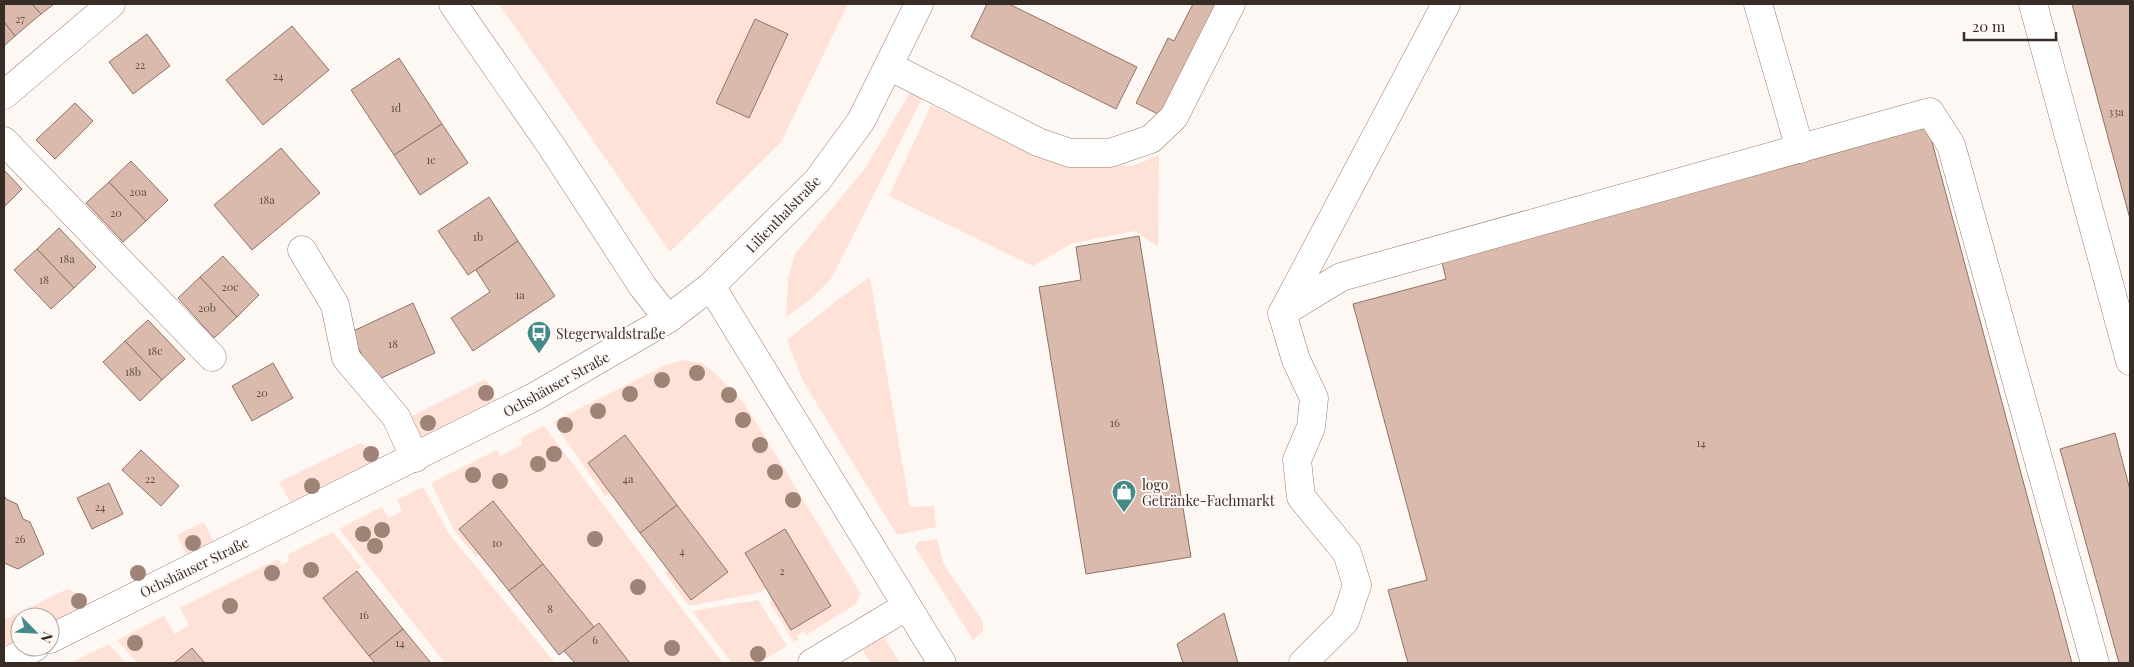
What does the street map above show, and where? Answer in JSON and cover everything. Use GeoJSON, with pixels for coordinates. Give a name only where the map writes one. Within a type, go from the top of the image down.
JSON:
{"type":"FeatureCollection","features":[{"type":"Feature","properties":{"kind":"main road"},"geometry":{"type":"LineString","coordinates":[[4,95],[111,4]]}},
{"type":"Feature","properties":{"kind":"main road"},"geometry":{"type":"LineString","coordinates":[[453,4],[552,147],[643,287],[668,319]]}},
{"type":"Feature","properties":{"kind":"main road","name":"Lilienthalstraße"},"geometry":{"type":"LineString","coordinates":[[711,286],[817,181],[861,121],[919,4]]}},
{"type":"Feature","properties":{"kind":"main road"},"geometry":{"type":"LineString","coordinates":[[888,66],[1038,142],[1070,152],[1110,153],[1151,139],[1174,117],[1231,4]]}},
{"type":"Feature","properties":{"kind":"main road"},"geometry":{"type":"LineString","coordinates":[[1303,663],[1345,620],[1356,584],[1347,553],[1301,497],[1297,460],[1311,427],[1314,398],[1296,360],[1282,313],[1446,4]]}},
{"type":"Feature","properties":{"kind":"main road"},"geometry":{"type":"LineString","coordinates":[[1758,4],[1800,149]]}},
{"type":"Feature","properties":{"kind":"main road"},"geometry":{"type":"LineString","coordinates":[[2034,4],[2130,361]]}},
{"type":"Feature","properties":{"kind":"main road"},"geometry":{"type":"LineString","coordinates":[[1282,313],[1341,277],[1930,112],[1950,145],[2095,663]]}},
{"type":"Feature","properties":{"kind":"main road"},"geometry":{"type":"LineString","coordinates":[[4,141],[212,358]]}},
{"type":"Feature","properties":{"kind":"main road"},"geometry":{"type":"LineString","coordinates":[[302,250],[335,305],[346,358],[396,417],[415,458]]}},
{"type":"Feature","properties":{"kind":"main road"},"geometry":{"type":"LineString","coordinates":[[711,286],[942,663]]}},
{"type":"Feature","properties":{"kind":"main road","name":"Ochshäuser Straße"},"geometry":{"type":"LineString","coordinates":[[60,634],[534,397],[668,319],[711,286]]}},
{"type":"Feature","properties":{"kind":"main road"},"geometry":{"type":"LineString","coordinates":[[812,663],[908,606]]}},
{"type":"Feature","properties":{"kind":"main road"},"geometry":{"type":"LineString","coordinates":[[4,663],[16,657]]}},
{"type":"Feature","properties":{"kind":"shaded area"},"geometry":{"type":"Polygon","coordinates":[[[499,4],[848,4],[781,142],[670,252],[499,4]]]}},
{"type":"Feature","properties":{"kind":"shaded area"},"geometry":{"type":"Polygon","coordinates":[[[911,91],[923,97],[831,279],[810,300],[786,317],[788,279],[795,254],[866,167],[911,91]]]}},
{"type":"Feature","properties":{"kind":"shaded area"},"geometry":{"type":"Polygon","coordinates":[[[931,105],[1062,166],[1133,166],[1159,155],[1158,247],[1135,231],[1073,243],[1033,266],[889,196],[931,105]]]}},
{"type":"Feature","properties":{"kind":"shaded area"},"geometry":{"type":"Polygon","coordinates":[[[870,277],[910,507],[934,506],[936,527],[897,535],[803,381],[787,340],[870,277]]]}},
{"type":"Feature","properties":{"kind":"shaded area"},"geometry":{"type":"Polygon","coordinates":[[[683,360],[702,363],[715,373],[744,403],[861,594],[855,605],[806,635],[804,631],[797,636],[799,639],[794,642],[769,602],[772,599],[791,630],[831,606],[785,529],[745,553],[766,588],[758,593],[689,606],[665,573],[668,570],[691,600],[728,572],[625,435],[588,463],[610,493],[605,496],[553,422],[666,365],[683,360]]]}},
{"type":"Feature","properties":{"kind":"shaded area"},"geometry":{"type":"Polygon","coordinates":[[[486,379],[496,399],[417,439],[406,419],[486,379]]]}},
{"type":"Feature","properties":{"kind":"shaded area"},"geometry":{"type":"Polygon","coordinates":[[[544,426],[723,663],[630,663],[599,624],[594,627],[493,502],[459,529],[479,554],[476,557],[455,532],[431,483],[497,450],[500,456],[522,445],[521,438],[544,426]]]}},
{"type":"Feature","properties":{"kind":"shaded area"},"geometry":{"type":"Polygon","coordinates":[[[360,443],[372,449],[379,458],[290,502],[279,482],[360,443]]]}},
{"type":"Feature","properties":{"kind":"shaded area"},"geometry":{"type":"Polygon","coordinates":[[[423,487],[450,535],[555,663],[445,663],[339,529],[382,507],[388,518],[402,511],[397,500],[423,487]]]}},
{"type":"Feature","properties":{"kind":"shaded area"},"geometry":{"type":"Polygon","coordinates":[[[204,522],[213,541],[186,554],[177,535],[204,522]]]}},
{"type":"Feature","properties":{"kind":"shaded area"},"geometry":{"type":"Polygon","coordinates":[[[333,532],[361,567],[323,599],[375,663],[205,663],[192,648],[174,663],[137,663],[117,640],[164,616],[175,634],[189,625],[180,608],[278,559],[282,565],[289,561],[287,555],[333,532]]]}},
{"type":"Feature","properties":{"kind":"shaded area"},"geometry":{"type":"Polygon","coordinates":[[[937,539],[944,565],[983,621],[983,631],[973,640],[915,547],[918,542],[937,539]]]}},
{"type":"Feature","properties":{"kind":"shaded area"},"geometry":{"type":"Polygon","coordinates":[[[67,589],[84,596],[83,606],[60,618],[60,607],[30,607],[67,589]]]}},
{"type":"Feature","properties":{"kind":"shaded area"},"geometry":{"type":"Polygon","coordinates":[[[758,600],[787,646],[758,663],[732,663],[692,611],[758,600]]]}},
{"type":"Feature","properties":{"kind":"shaded area"},"geometry":{"type":"Polygon","coordinates":[[[10,617],[10,643],[4,646],[4,620],[10,617]]]}},
{"type":"Feature","properties":{"kind":"shaded area"},"geometry":{"type":"Polygon","coordinates":[[[884,637],[900,663],[871,663],[862,649],[884,637]]]}},
{"type":"Feature","properties":{"kind":"shaded area"},"geometry":{"type":"Polygon","coordinates":[[[109,644],[126,663],[70,663],[109,644]]]}},
{"type":"Feature","properties":{"kind":"building"},"geometry":{"type":"Polygon","coordinates":[[[4,4],[32,4],[41,14],[15,36],[4,22],[4,4]]]}},
{"type":"Feature","properties":{"kind":"building"},"geometry":{"type":"Polygon","coordinates":[[[32,4],[54,4],[41,14],[32,4]]]}},
{"type":"Feature","properties":{"kind":"building"},"geometry":{"type":"Polygon","coordinates":[[[987,4],[1009,4],[1137,67],[1116,109],[971,37],[987,4]]]}},
{"type":"Feature","properties":{"kind":"building"},"geometry":{"type":"Polygon","coordinates":[[[1193,4],[1219,4],[1164,117],[1136,103],[1168,38],[1174,41],[1193,4]]]}},
{"type":"Feature","properties":{"kind":"building"},"geometry":{"type":"Polygon","coordinates":[[[2072,4],[2130,4],[2130,219],[2072,4]]]}},
{"type":"Feature","properties":{"kind":"building"},"geometry":{"type":"Polygon","coordinates":[[[755,19],[788,34],[749,118],[716,103],[755,19]]]}},
{"type":"Feature","properties":{"kind":"building"},"geometry":{"type":"Polygon","coordinates":[[[4,22],[15,36],[4,46],[4,22]]]}},
{"type":"Feature","properties":{"kind":"building"},"geometry":{"type":"Polygon","coordinates":[[[292,26],[329,70],[263,125],[226,80],[292,26]]]}},
{"type":"Feature","properties":{"kind":"building"},"geometry":{"type":"Polygon","coordinates":[[[147,34],[170,66],[133,94],[109,62],[147,34]]]}},
{"type":"Feature","properties":{"kind":"building"},"geometry":{"type":"Polygon","coordinates":[[[399,58],[442,124],[394,155],[351,90],[399,58]]]}},
{"type":"Feature","properties":{"kind":"building"},"geometry":{"type":"Polygon","coordinates":[[[75,103],[93,121],[55,159],[36,140],[75,103]]]}},
{"type":"Feature","properties":{"kind":"building"},"geometry":{"type":"Polygon","coordinates":[[[442,124],[468,163],[420,195],[394,155],[442,124]]]}},
{"type":"Feature","properties":{"kind":"building"},"geometry":{"type":"Polygon","coordinates":[[[1928,127],[2072,663],[1408,663],[1388,590],[1427,580],[1353,304],[1446,279],[1441,258],[1928,127]]]}},
{"type":"Feature","properties":{"kind":"building"},"geometry":{"type":"Polygon","coordinates":[[[281,148],[320,193],[252,250],[214,205],[281,148]]]}},
{"type":"Feature","properties":{"kind":"building"},"geometry":{"type":"Polygon","coordinates":[[[131,161],[168,200],[146,221],[109,182],[131,161]]]}},
{"type":"Feature","properties":{"kind":"building"},"geometry":{"type":"Polygon","coordinates":[[[4,170],[22,189],[4,207],[4,170]]]}},
{"type":"Feature","properties":{"kind":"building"},"geometry":{"type":"Polygon","coordinates":[[[109,182],[146,221],[123,242],[86,203],[109,182]]]}},
{"type":"Feature","properties":{"kind":"building"},"geometry":{"type":"Polygon","coordinates":[[[489,197],[518,241],[468,275],[438,231],[489,197]]]}},
{"type":"Feature","properties":{"kind":"building"},"geometry":{"type":"Polygon","coordinates":[[[59,228],[96,267],[74,288],[37,249],[59,228]]]}},
{"type":"Feature","properties":{"kind":"building"},"geometry":{"type":"Polygon","coordinates":[[[1139,236],[1191,557],[1086,574],[1039,287],[1081,280],[1076,247],[1139,236]]]}},
{"type":"Feature","properties":{"kind":"building"},"geometry":{"type":"Polygon","coordinates":[[[518,241],[555,296],[473,351],[451,318],[490,292],[476,270],[518,241]]]}},
{"type":"Feature","properties":{"kind":"building"},"geometry":{"type":"Polygon","coordinates":[[[37,249],[74,288],[51,309],[14,270],[37,249]]]}},
{"type":"Feature","properties":{"kind":"building"},"geometry":{"type":"Polygon","coordinates":[[[223,256],[259,295],[237,317],[200,277],[223,256]]]}},
{"type":"Feature","properties":{"kind":"building"},"geometry":{"type":"Polygon","coordinates":[[[200,277],[237,317],[214,338],[178,298],[200,277]]]}},
{"type":"Feature","properties":{"kind":"building"},"geometry":{"type":"Polygon","coordinates":[[[413,303],[435,353],[377,380],[349,333],[413,303]]]}},
{"type":"Feature","properties":{"kind":"building"},"geometry":{"type":"Polygon","coordinates":[[[148,320],[185,359],[162,380],[125,341],[148,320]]]}},
{"type":"Feature","properties":{"kind":"building"},"geometry":{"type":"Polygon","coordinates":[[[125,341],[162,380],[140,401],[103,362],[125,341]]]}},
{"type":"Feature","properties":{"kind":"building"},"geometry":{"type":"Polygon","coordinates":[[[273,363],[293,398],[252,421],[232,386],[273,363]]]}},
{"type":"Feature","properties":{"kind":"building"},"geometry":{"type":"Polygon","coordinates":[[[2115,433],[2130,490],[2130,663],[2119,663],[2060,449],[2115,433]]]}},
{"type":"Feature","properties":{"kind":"building"},"geometry":{"type":"Polygon","coordinates":[[[625,435],[677,505],[640,533],[588,463],[625,435]]]}},
{"type":"Feature","properties":{"kind":"building"},"geometry":{"type":"Polygon","coordinates":[[[141,450],[179,486],[161,506],[122,470],[141,450]]]}},
{"type":"Feature","properties":{"kind":"building"},"geometry":{"type":"Polygon","coordinates":[[[109,483],[123,514],[92,529],[77,498],[109,483]]]}},
{"type":"Feature","properties":{"kind":"building"},"geometry":{"type":"Polygon","coordinates":[[[4,495],[6,499],[17,504],[23,519],[30,522],[44,554],[18,569],[4,563],[4,495]]]}},
{"type":"Feature","properties":{"kind":"building"},"geometry":{"type":"Polygon","coordinates":[[[493,501],[543,564],[509,591],[459,529],[493,501]]]}},
{"type":"Feature","properties":{"kind":"building"},"geometry":{"type":"Polygon","coordinates":[[[677,505],[728,572],[691,600],[640,533],[677,505]]]}},
{"type":"Feature","properties":{"kind":"building"},"geometry":{"type":"Polygon","coordinates":[[[785,529],[831,606],[791,630],[745,553],[785,529]]]}},
{"type":"Feature","properties":{"kind":"building"},"geometry":{"type":"Polygon","coordinates":[[[543,564],[594,627],[559,655],[509,591],[543,564]]]}},
{"type":"Feature","properties":{"kind":"building"},"geometry":{"type":"Polygon","coordinates":[[[357,571],[403,629],[369,656],[323,598],[357,571]]]}},
{"type":"Feature","properties":{"kind":"building"},"geometry":{"type":"Polygon","coordinates":[[[1224,613],[1238,663],[1183,663],[1177,644],[1224,613]]]}},
{"type":"Feature","properties":{"kind":"building"},"geometry":{"type":"Polygon","coordinates":[[[599,623],[630,663],[575,663],[564,651],[599,623]]]}},
{"type":"Feature","properties":{"kind":"building"},"geometry":{"type":"Polygon","coordinates":[[[403,629],[431,663],[375,663],[369,656],[403,629]]]}},
{"type":"Feature","properties":{"kind":"building"},"geometry":{"type":"Polygon","coordinates":[[[192,648],[205,663],[174,663],[192,648]]]}},
{"type":"Feature","properties":{"kind":"place","name":"Stegerwaldstraße"},"geometry":{"type":"Point","coordinates":[539,354]}},
{"type":"Feature","properties":{"kind":"place","name":"logo Getränke-Fachmarkt"},"geometry":{"type":"Point","coordinates":[1124,513]}}]}
